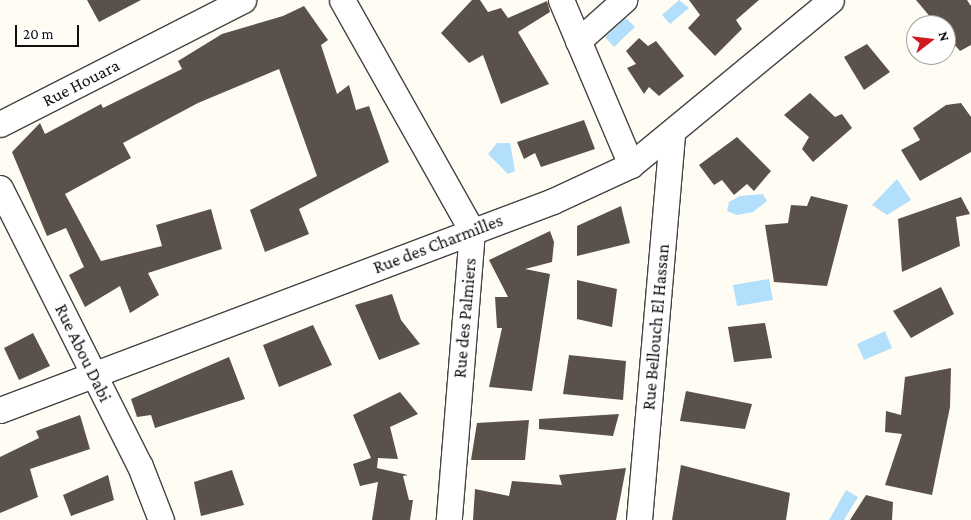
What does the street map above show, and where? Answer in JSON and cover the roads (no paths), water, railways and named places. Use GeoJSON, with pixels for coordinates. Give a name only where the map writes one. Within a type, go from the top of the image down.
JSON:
{"type":"FeatureCollection","features":[{"type":"Feature","properties":{"kind":"street","name":"Rue Houara"},"geometry":{"type":"LineString","coordinates":[[0,124],[243,0]]}},
{"type":"Feature","properties":{"kind":"street"},"geometry":{"type":"LineString","coordinates":[[342,0],[472,231]]}},
{"type":"Feature","properties":{"kind":"street"},"geometry":{"type":"LineString","coordinates":[[561,0],[631,165]]}},
{"type":"Feature","properties":{"kind":"street"},"geometry":{"type":"LineString","coordinates":[[578,40],[624,0]]}},
{"type":"Feature","properties":{"kind":"street","name":"Rue des Charmilles"},"geometry":{"type":"LineString","coordinates":[[0,410],[472,231],[631,165],[672,134],[831,0]]}},
{"type":"Feature","properties":{"kind":"street","name":"Rue Bellouch El Hassan"},"geometry":{"type":"LineString","coordinates":[[640,520],[672,134]]}},
{"type":"Feature","properties":{"kind":"street","name":"Rue Abou Dabi"},"geometry":{"type":"LineString","coordinates":[[0,188],[95,375],[161,520]]}},
{"type":"Feature","properties":{"kind":"street","name":"Rue des Palmiers"},"geometry":{"type":"LineString","coordinates":[[449,520],[472,231]]}},
{"type":"Feature","properties":{"kind":"water"},"geometry":{"type":"Polygon","coordinates":[[[679,0],[689,8],[670,24],[662,15],[679,0]]]}},
{"type":"Feature","properties":{"kind":"water"},"geometry":{"type":"Polygon","coordinates":[[[626,18],[635,27],[614,47],[605,37],[626,18]]]}},
{"type":"Feature","properties":{"kind":"water"},"geometry":{"type":"Polygon","coordinates":[[[497,143],[510,143],[515,171],[508,174],[488,154],[497,143]]]}},
{"type":"Feature","properties":{"kind":"water"},"geometry":{"type":"Polygon","coordinates":[[[897,179],[911,200],[887,215],[872,205],[897,179]]]}},
{"type":"Feature","properties":{"kind":"water"},"geometry":{"type":"Polygon","coordinates":[[[763,194],[767,201],[753,212],[737,215],[727,211],[729,202],[740,196],[763,194]]]}},
{"type":"Feature","properties":{"kind":"water"},"geometry":{"type":"Polygon","coordinates":[[[769,279],[773,300],[737,306],[733,285],[769,279]]]}},
{"type":"Feature","properties":{"kind":"water"},"geometry":{"type":"Polygon","coordinates":[[[885,331],[892,348],[864,360],[857,344],[885,331]]]}},
{"type":"Feature","properties":{"kind":"water"},"geometry":{"type":"Polygon","coordinates":[[[846,490],[858,497],[844,520],[829,520],[846,490]]]}}]}
